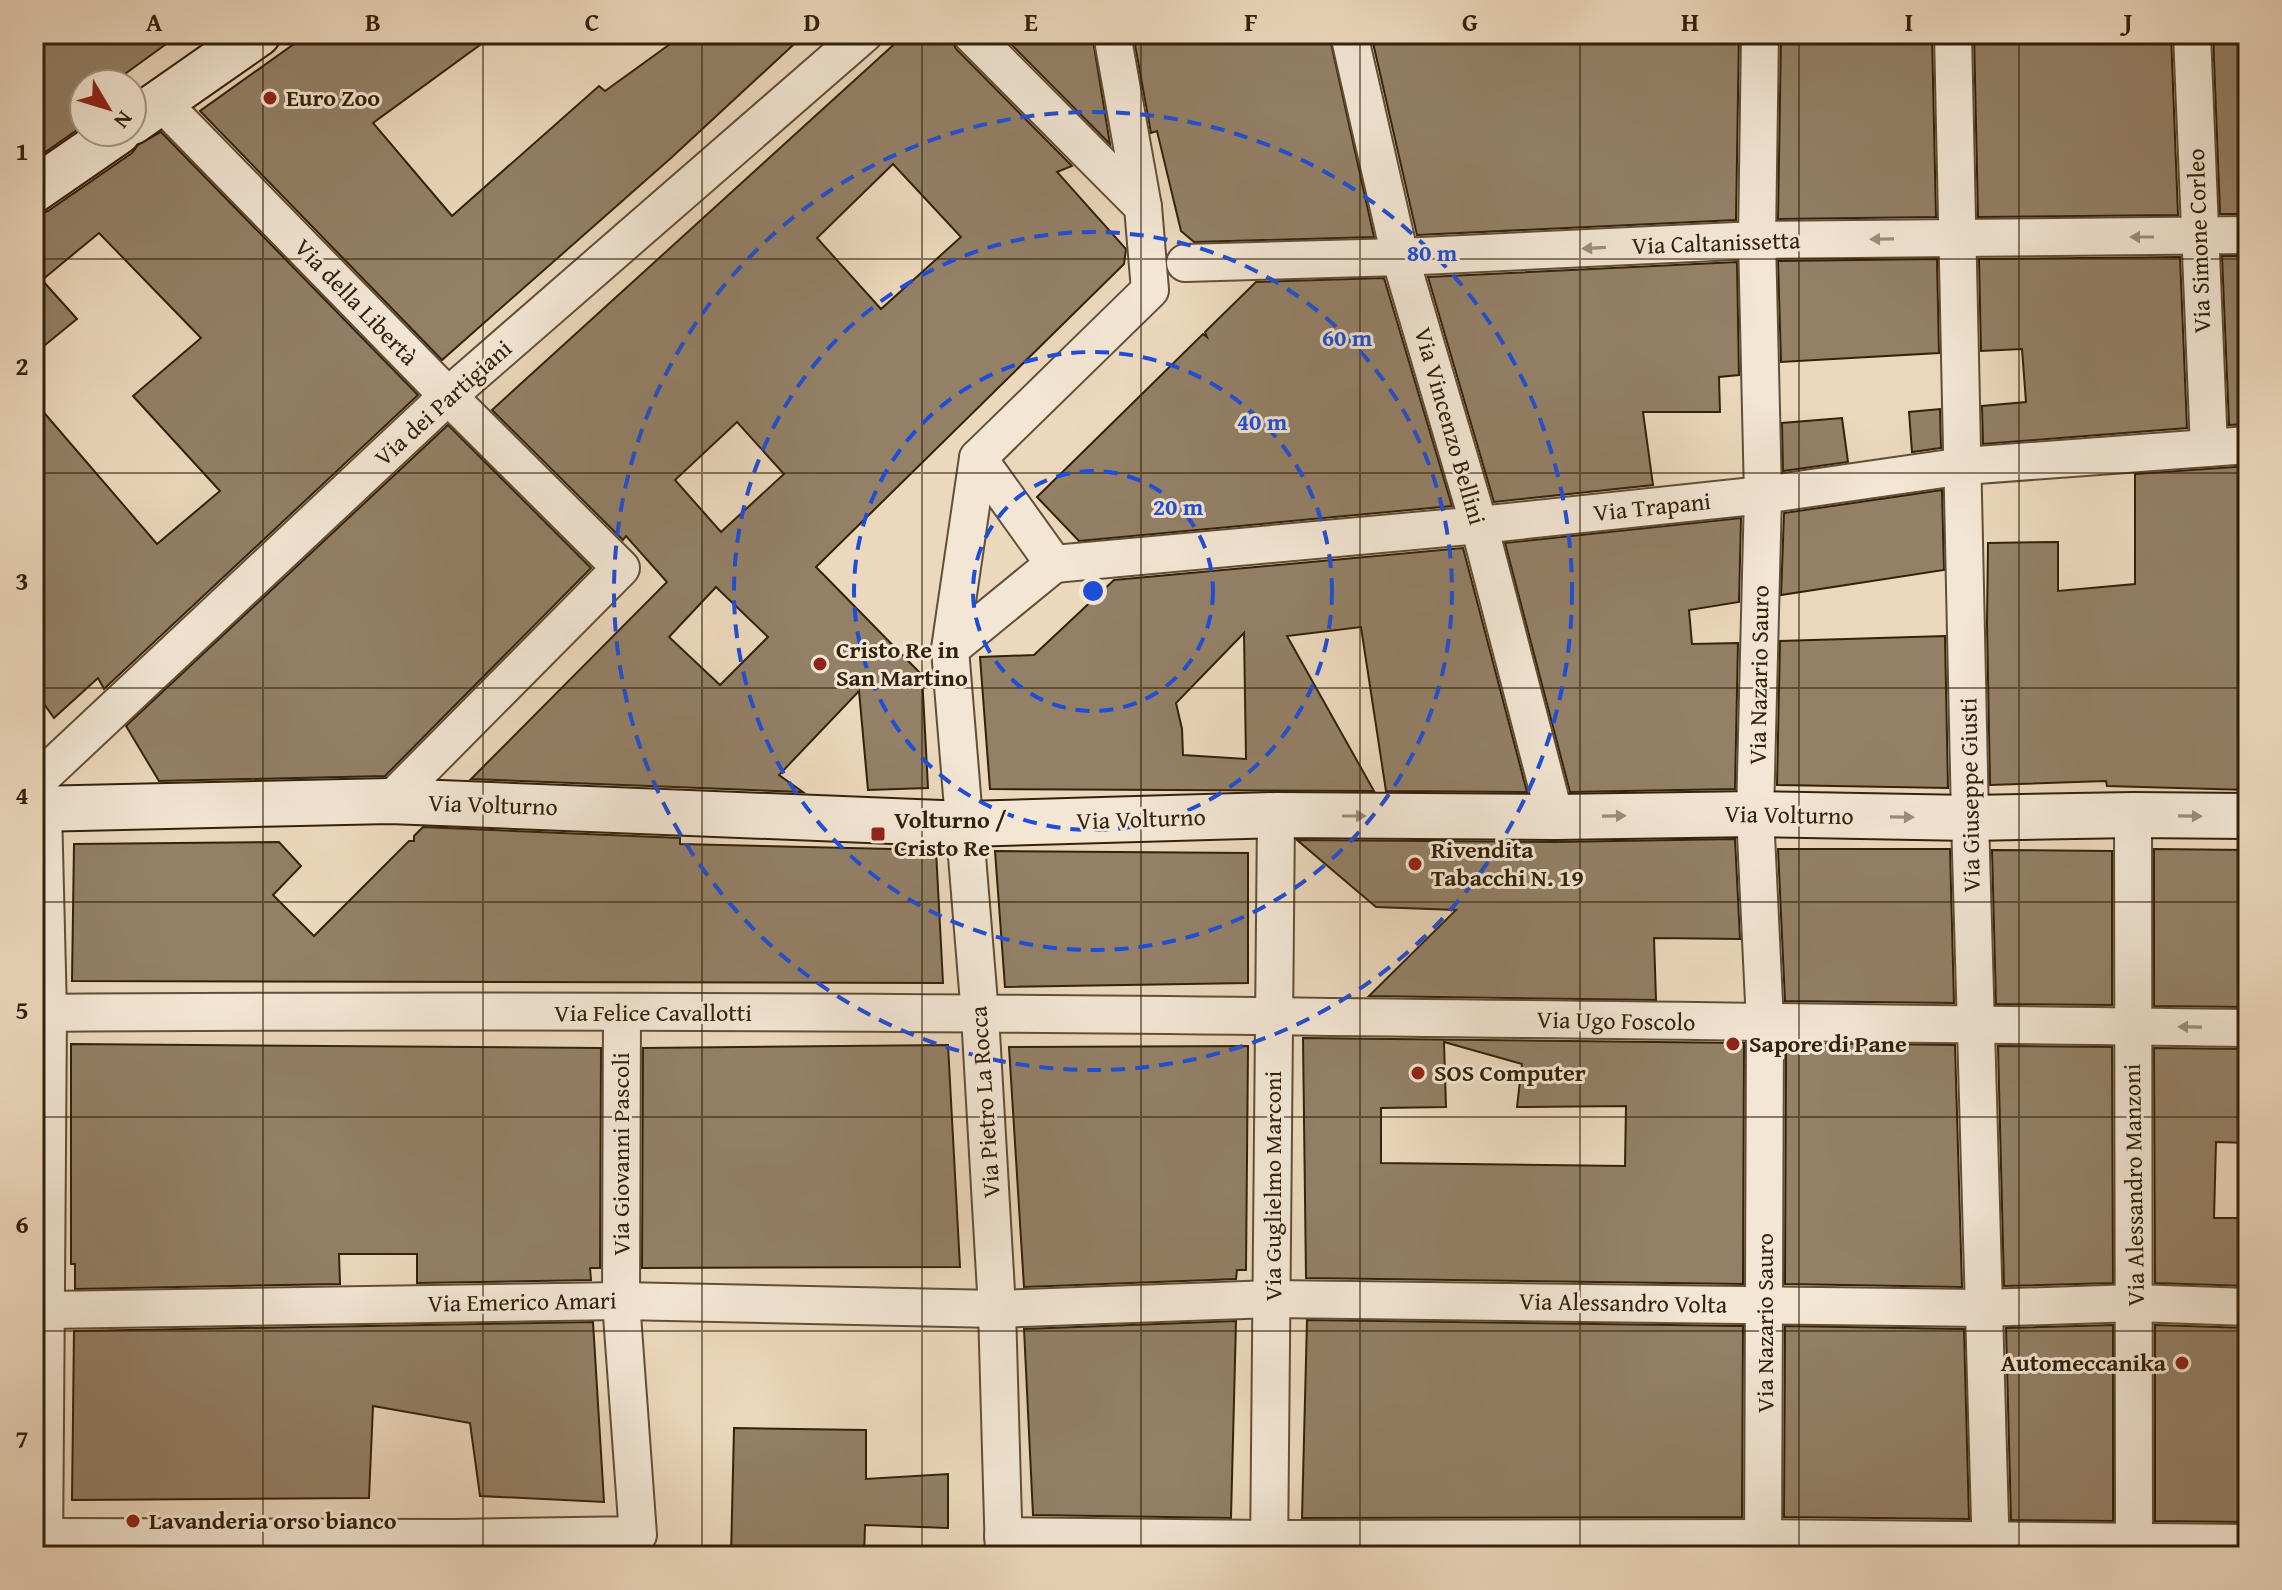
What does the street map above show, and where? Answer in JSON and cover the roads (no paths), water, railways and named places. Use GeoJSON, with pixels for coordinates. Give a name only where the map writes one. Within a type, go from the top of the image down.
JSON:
{"type":"FeatureCollection","features":[{"type":"Feature","properties":{"kind":"street"},"geometry":{"type":"LineString","coordinates":[[148,111],[258,34]]}},
{"type":"Feature","properties":{"kind":"street","name":"Via dei Partigiani"},"geometry":{"type":"LineString","coordinates":[[39,783],[448,396],[864,34]]}},
{"type":"Feature","properties":{"kind":"street"},"geometry":{"type":"LineString","coordinates":[[950,649],[1054,564],[978,458],[1150,290],[1185,263],[1144,215],[971,34]]}},
{"type":"Feature","properties":{"kind":"street"},"geometry":{"type":"LineString","coordinates":[[1112,34],[1144,215],[1150,290]]}},
{"type":"Feature","properties":{"kind":"street","name":"Via Vincenzo Bellini"},"geometry":{"type":"LineString","coordinates":[[1349,34],[1400,257],[1479,525],[1555,817]]}},
{"type":"Feature","properties":{"kind":"street","name":"Via Nazario Sauro"},"geometry":{"type":"LineString","coordinates":[[1760,34],[1757,240],[1763,495],[1755,814],[1765,1023],[1763,1547]]}},
{"type":"Feature","properties":{"kind":"street","name":"Via Giuseppe Giusti"},"geometry":{"type":"LineString","coordinates":[[1953,34],[1990,1548]]}},
{"type":"Feature","properties":{"kind":"street","name":"Via Simone Corleo"},"geometry":{"type":"LineString","coordinates":[[2192,34],[2209,448]]}},
{"type":"Feature","properties":{"kind":"street","name":"Via della Libertà"},"geometry":{"type":"LineString","coordinates":[[148,114],[448,396],[621,568],[390,801]]}},
{"type":"Feature","properties":{"kind":"street"},"geometry":{"type":"LineString","coordinates":[[34,190],[95,148]]}},
{"type":"Feature","properties":{"kind":"street","name":"Via Caltanissetta"},"geometry":{"type":"LineString","coordinates":[[1185,263],[1400,257],[1757,240],[2248,235]]}},
{"type":"Feature","properties":{"kind":"street","name":"Via Trapani"},"geometry":{"type":"LineString","coordinates":[[1054,564],[1763,495],[1964,466],[2248,445]]}},
{"type":"Feature","properties":{"kind":"street","name":"Via Pietro La Rocca"},"geometry":{"type":"LineString","coordinates":[[978,458],[950,649],[980,1015],[997,1309],[1003,1546]]}},
{"type":"Feature","properties":{"kind":"street"},"geometry":{"type":"LineString","coordinates":[[39,783],[46,1310],[41,1543]]}},
{"type":"Feature","properties":{"kind":"street","name":"Via Volturno"},"geometry":{"type":"LineString","coordinates":[[39,783],[390,801],[966,824],[1276,815],[2248,816]]}},
{"type":"Feature","properties":{"kind":"street","name":"Via Guglielmo Marconi"},"geometry":{"type":"LineString","coordinates":[[1270,1548],[1276,815]]}},
{"type":"Feature","properties":{"kind":"street","name":"Via Alessandro Manzoni"},"geometry":{"type":"LineString","coordinates":[[2133,815],[2134,1550]]}},
{"type":"Feature","properties":{"kind":"street","name":"Via Felice Cavallotti"},"geometry":{"type":"LineString","coordinates":[[41,1013],[622,1012],[1273,1016]]}},
{"type":"Feature","properties":{"kind":"street","name":"Via Giovanni Pascoli"},"geometry":{"type":"LineString","coordinates":[[41,1543],[638,1535],[621,1301],[622,1012]]}},
{"type":"Feature","properties":{"kind":"street","name":"Via Ugo Foscolo"},"geometry":{"type":"LineString","coordinates":[[1273,1016],[2248,1028]]}},
{"type":"Feature","properties":{"kind":"street","name":"Via Alessandro Volta"},"geometry":{"type":"LineString","coordinates":[[997,1309],[1273,1299],[1984,1308],[2135,1303],[2248,1307]]}},
{"type":"Feature","properties":{"kind":"street","name":"Via Emerico Amari"},"geometry":{"type":"LineString","coordinates":[[46,1310],[621,1301],[997,1309]]}},
{"type":"Feature","properties":{"kind":"street"},"geometry":{"type":"LineString","coordinates":[[1003,1546],[2134,1550],[2248,1543]]}},
{"type":"Feature","properties":{"kind":"place","name":"Euro Zoo"},"geometry":{"type":"Point","coordinates":[270,98]}},
{"type":"Feature","properties":{"kind":"place","name":"Cristo Re in San Martino"},"geometry":{"type":"Point","coordinates":[820,664]}},
{"type":"Feature","properties":{"kind":"place","name":"Volturno / Cristo Re"},"geometry":{"type":"Point","coordinates":[878,834]}},
{"type":"Feature","properties":{"kind":"place","name":"Rivendita Tabacchi N. 19"},"geometry":{"type":"Point","coordinates":[1415,864]}},
{"type":"Feature","properties":{"kind":"place","name":"Sapore di Pane"},"geometry":{"type":"Point","coordinates":[1733,1044]}},
{"type":"Feature","properties":{"kind":"place","name":"SOS Computer"},"geometry":{"type":"Point","coordinates":[1418,1073]}},
{"type":"Feature","properties":{"kind":"place","name":"Automeccanika"},"geometry":{"type":"Point","coordinates":[2182,1363]}},
{"type":"Feature","properties":{"kind":"place","name":"Lavanderia orso bianco"},"geometry":{"type":"Point","coordinates":[133,1521]}}]}
